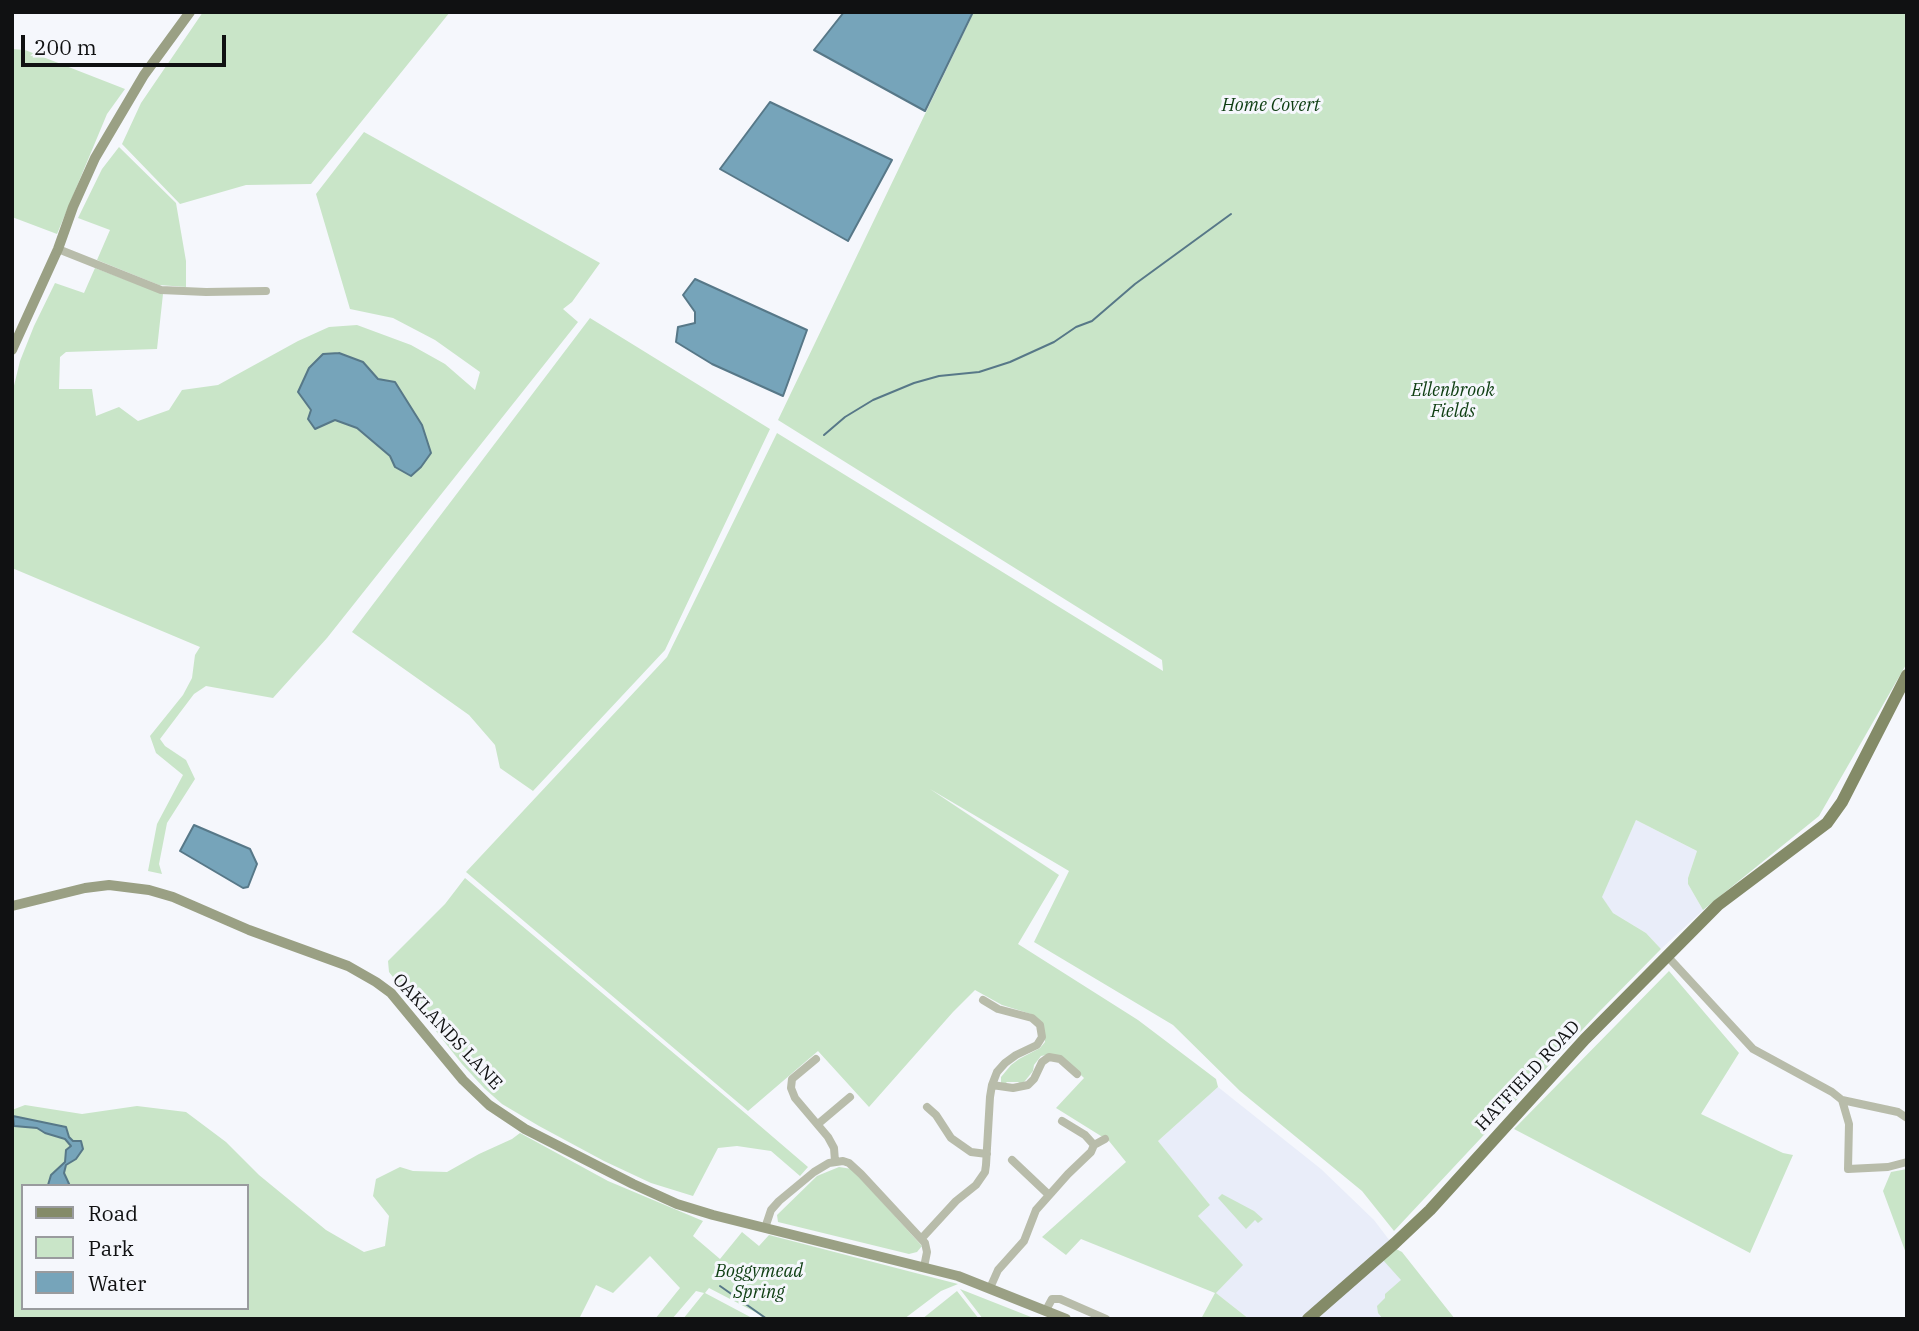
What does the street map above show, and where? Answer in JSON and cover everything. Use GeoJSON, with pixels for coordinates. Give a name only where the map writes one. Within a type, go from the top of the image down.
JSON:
{"type":"FeatureCollection","features":[{"type":"Feature","properties":{"kind":"main road","name":"HATFIELD ROAD"},"geometry":{"type":"LineString","coordinates":[[1308,1319],[1430,1210],[1585,1039],[1718,905],[1827,823],[1842,802],[1899,699],[1907,675]]}},
{"type":"Feature","properties":{"kind":"street"},"geometry":{"type":"LineString","coordinates":[[12,350],[58,249],[73,206],[95,158],[144,75],[190,12]]}},
{"type":"Feature","properties":{"kind":"street"},"geometry":{"type":"LineString","coordinates":[[58,249],[161,290],[265,291]]}},
{"type":"Feature","properties":{"kind":"street","name":"OAKLANDS LANE"},"geometry":{"type":"LineString","coordinates":[[12,906],[94,886],[149,890],[173,897],[249,930],[348,966],[376,982],[391,993],[471,1088],[489,1105],[525,1129],[606,1171],[677,1204],[923,1267],[990,1288],[1066,1319]]}},
{"type":"Feature","properties":{"kind":"street"},"geometry":{"type":"LineString","coordinates":[[1668,957],[1753,1049],[1842,1100],[1898,1112],[1907,1118]]}},
{"type":"Feature","properties":{"kind":"street"},"geometry":{"type":"LineString","coordinates":[[922,1238],[985,1172],[990,1097],[997,1072],[1016,1055],[1037,1045],[1041,1040],[1040,1025],[1032,1018],[998,1009],[983,1000]]}},
{"type":"Feature","properties":{"kind":"street"},"geometry":{"type":"LineString","coordinates":[[992,1085],[1013,1088],[1028,1084],[1034,1079],[1042,1062],[1049,1057],[1060,1059],[1077,1074]]}},
{"type":"Feature","properties":{"kind":"street"},"geometry":{"type":"LineString","coordinates":[[816,1059],[790,1083],[795,1098],[831,1142],[835,1161]]}},
{"type":"Feature","properties":{"kind":"street"},"geometry":{"type":"LineString","coordinates":[[818,1124],[850,1097]]}},
{"type":"Feature","properties":{"kind":"street"},"geometry":{"type":"LineString","coordinates":[[1842,1100],[1849,1124],[1848,1170],[1888,1167],[1907,1162]]}},
{"type":"Feature","properties":{"kind":"street"},"geometry":{"type":"LineString","coordinates":[[927,1107],[936,1115],[951,1138],[961,1146],[974,1153],[987,1154]]}},
{"type":"Feature","properties":{"kind":"street"},"geometry":{"type":"LineString","coordinates":[[1062,1121],[1085,1135],[1094,1145]]}},
{"type":"Feature","properties":{"kind":"street"},"geometry":{"type":"LineString","coordinates":[[990,1288],[998,1270],[1024,1241],[1033,1214],[1091,1152],[1094,1145],[1105,1139]]}},
{"type":"Feature","properties":{"kind":"street"},"geometry":{"type":"LineString","coordinates":[[1012,1160],[1049,1195]]}},
{"type":"Feature","properties":{"kind":"street"},"geometry":{"type":"LineString","coordinates":[[765,1228],[774,1206],[814,1171],[835,1161],[846,1162],[854,1167],[926,1243],[923,1267]]}},
{"type":"Feature","properties":{"kind":"street"},"geometry":{"type":"LineString","coordinates":[[1045,1310],[1056,1298],[1106,1319]]}},
{"type":"Feature","properties":{"kind":"shaded area"},"geometry":{"type":"Polygon","coordinates":[[[1636,820],[1697,851],[1688,884],[1703,910],[1661,949],[1646,933],[1613,913],[1601,897],[1636,820]]]}},
{"type":"Feature","properties":{"kind":"shaded area"},"geometry":{"type":"Polygon","coordinates":[[[1218,1087],[1321,1169],[1374,1220],[1396,1249],[1402,1252],[1408,1319],[1249,1319],[1216,1293],[1242,1265],[1198,1216],[1210,1205],[1158,1141],[1218,1087]]]}},
{"type":"Feature","properties":{"kind":"green space"},"geometry":{"type":"Polygon","coordinates":[[[203,12],[450,12],[311,184],[246,185],[180,204],[122,144],[141,103],[203,12]]]}},
{"type":"Feature","properties":{"kind":"green space","name":"Ellenbrook Fields"},"geometry":{"type":"Polygon","coordinates":[[[974,12],[1907,12],[1907,663],[1819,816],[1703,910],[1688,884],[1697,851],[1636,820],[1602,897],[1613,913],[1646,933],[1661,949],[1394,1231],[1362,1191],[1240,1091],[1173,1025],[1034,942],[1069,871],[930,789],[1059,875],[1018,944],[1138,1020],[1216,1079],[1218,1087],[1158,1141],[1210,1205],[1198,1216],[1243,1265],[1216,1293],[1249,1319],[1201,1319],[1215,1293],[1081,1239],[1066,1255],[1042,1237],[1126,1162],[1109,1141],[1056,1108],[1084,1078],[1061,1056],[1041,1056],[1033,1071],[1021,1084],[1001,1083],[1001,1077],[1011,1065],[1040,1048],[1045,1042],[1043,1025],[1031,1014],[1002,1005],[975,990],[869,1107],[818,1051],[748,1111],[466,872],[667,657],[777,433],[1163,671],[1162,660],[778,420],[974,12]]]}},
{"type":"Feature","properties":{"kind":"green space"},"geometry":{"type":"Polygon","coordinates":[[[12,49],[25,50],[125,89],[107,114],[57,234],[12,217],[12,49]]]}},
{"type":"Feature","properties":{"kind":"green space"},"geometry":{"type":"Polygon","coordinates":[[[364,132],[600,263],[572,302],[563,309],[578,322],[327,638],[273,698],[206,686],[194,694],[160,739],[165,746],[186,760],[195,779],[167,823],[159,864],[162,874],[148,871],[157,824],[183,775],[156,753],[150,736],[183,695],[192,678],[195,655],[200,647],[12,568],[12,394],[20,361],[55,283],[84,293],[95,268],[163,294],[157,349],[66,352],[60,357],[59,389],[92,389],[96,416],[119,407],[138,421],[169,410],[182,390],[218,385],[329,327],[357,325],[411,345],[445,364],[475,390],[480,372],[435,340],[393,318],[350,309],[316,194],[364,132]]]}},
{"type":"Feature","properties":{"kind":"green space"},"geometry":{"type":"Polygon","coordinates":[[[119,147],[176,203],[186,261],[186,287],[159,285],[97,260],[110,230],[78,218],[102,169],[119,147]]]}},
{"type":"Feature","properties":{"kind":"green space"},"geometry":{"type":"Polygon","coordinates":[[[590,318],[770,429],[665,650],[533,791],[500,768],[495,745],[469,715],[352,632],[590,318]]]}},
{"type":"Feature","properties":{"kind":"green space"},"geometry":{"type":"Polygon","coordinates":[[[465,878],[808,1167],[800,1176],[771,1151],[737,1146],[718,1148],[693,1196],[651,1183],[604,1161],[502,1104],[462,1064],[389,972],[388,961],[445,904],[465,878]]]}},
{"type":"Feature","properties":{"kind":"green space"},"geometry":{"type":"Polygon","coordinates":[[[1669,971],[1739,1053],[1701,1114],[1783,1153],[1793,1155],[1750,1253],[1514,1129],[1669,971]]]}},
{"type":"Feature","properties":{"kind":"green space","name":"Boggymead Spring"},"geometry":{"type":"Polygon","coordinates":[[[25,1105],[82,1114],[137,1106],[186,1112],[226,1142],[259,1175],[326,1230],[364,1252],[385,1246],[389,1216],[373,1196],[376,1179],[400,1167],[413,1171],[447,1172],[520,1133],[608,1181],[703,1221],[693,1236],[720,1259],[742,1232],[759,1246],[769,1235],[958,1284],[941,1291],[904,1319],[762,1319],[755,1312],[709,1288],[705,1293],[754,1319],[683,1319],[704,1293],[696,1291],[672,1319],[655,1319],[680,1288],[650,1256],[613,1293],[596,1285],[579,1319],[12,1319],[12,1110],[25,1105]]]}},
{"type":"Feature","properties":{"kind":"green space"},"geometry":{"type":"Polygon","coordinates":[[[839,1167],[852,1169],[922,1246],[917,1252],[909,1254],[778,1222],[777,1215],[817,1176],[839,1167]]]}},
{"type":"Feature","properties":{"kind":"green space"},"geometry":{"type":"Polygon","coordinates":[[[1907,1169],[1907,1256],[1883,1191],[1891,1172],[1907,1169]]]}},
{"type":"Feature","properties":{"kind":"green space"},"geometry":{"type":"Polygon","coordinates":[[[1222,1194],[1254,1211],[1263,1219],[1258,1223],[1255,1220],[1246,1229],[1218,1198],[1222,1194]]]}},
{"type":"Feature","properties":{"kind":"green space"},"geometry":{"type":"Polygon","coordinates":[[[1396,1249],[1402,1252],[1455,1319],[1383,1319],[1377,1306],[1385,1298],[1385,1294],[1401,1280],[1383,1260],[1396,1249]]]}},
{"type":"Feature","properties":{"kind":"green space"},"geometry":{"type":"Polygon","coordinates":[[[960,1289],[1031,1317],[983,1319],[960,1289]]]}},
{"type":"Feature","properties":{"kind":"green space"},"geometry":{"type":"Polygon","coordinates":[[[957,1291],[979,1319],[922,1319],[957,1291]]]}},
{"type":"Feature","properties":{"kind":"water"},"geometry":{"type":"Polygon","coordinates":[[[844,12],[973,12],[925,111],[814,50],[844,12]]]}},
{"type":"Feature","properties":{"kind":"water"},"geometry":{"type":"Polygon","coordinates":[[[770,102],[892,160],[848,241],[720,169],[770,102]]]}},
{"type":"Feature","properties":{"kind":"water"},"geometry":{"type":"Polygon","coordinates":[[[695,279],[807,330],[783,396],[712,364],[676,342],[678,327],[695,323],[695,312],[683,295],[695,279]]]}},
{"type":"Feature","properties":{"kind":"water"},"geometry":{"type":"Polygon","coordinates":[[[339,353],[363,362],[378,379],[395,382],[422,425],[431,453],[411,476],[395,467],[390,456],[357,428],[335,420],[315,429],[308,419],[311,410],[298,392],[309,368],[323,354],[339,353]]]}},
{"type":"Feature","properties":{"kind":"water"},"geometry":{"type":"Polygon","coordinates":[[[194,825],[250,849],[257,864],[248,887],[243,888],[180,851],[194,825]]]}},
{"type":"Feature","properties":{"kind":"water"},"geometry":{"type":"Polygon","coordinates":[[[13,1116],[66,1127],[73,1141],[81,1141],[83,1149],[76,1159],[66,1165],[64,1173],[69,1184],[48,1184],[51,1175],[65,1162],[66,1150],[71,1146],[65,1139],[37,1128],[14,1126],[13,1116]]]}},
{"type":"Feature","properties":{"kind":"waterway"},"geometry":{"type":"LineString","coordinates":[[824,435],[845,417],[873,400],[914,383],[939,376],[979,372],[1010,362],[1054,342],[1076,327],[1092,321],[1135,284],[1231,214]]}},
{"type":"Feature","properties":{"kind":"waterway"},"geometry":{"type":"LineString","coordinates":[[720,1286],[767,1319]]}},
{"type":"Feature","properties":{"kind":"park label","name":"Home Covert"},"geometry":{"type":"Point","coordinates":[1271,106]}}]}
